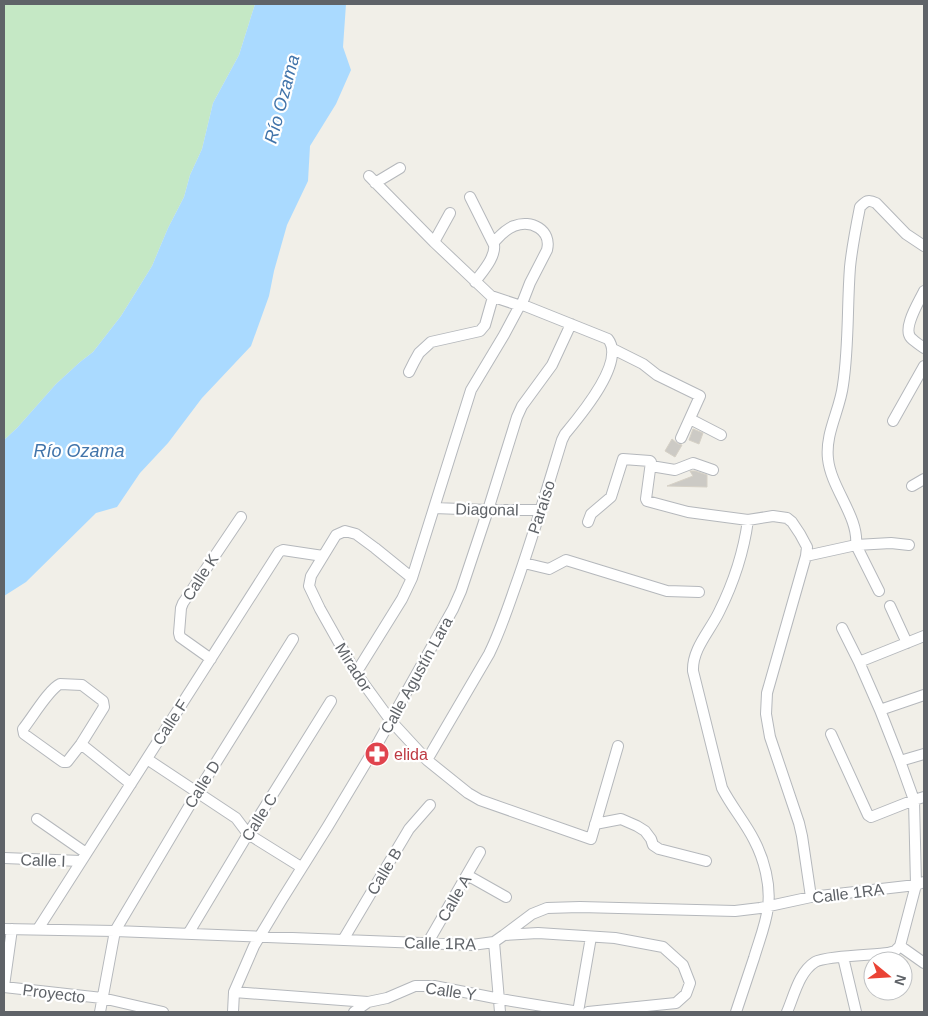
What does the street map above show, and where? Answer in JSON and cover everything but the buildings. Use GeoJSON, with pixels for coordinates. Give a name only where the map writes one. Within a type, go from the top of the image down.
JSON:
{"type":"FeatureCollection","features":[{"type":"Feature","properties":{"kind":"street"},"geometry":{"type":"LineString","coordinates":[[400,168],[372,180],[475,282],[493,297],[522,305],[604,336],[611,343],[613,349],[643,364],[657,375],[700,396],[681,438]]}},
{"type":"Feature","properties":{"kind":"street"},"geometry":{"type":"LineString","coordinates":[[470,197],[495,250],[475,282]]}},
{"type":"Feature","properties":{"kind":"street"},"geometry":{"type":"LineString","coordinates":[[879,591],[856,545],[857,537],[852,521],[832,478],[828,458],[829,437],[844,382],[850,266],[860,207],[866,201],[871,200],[876,203],[906,234],[924,246]]}},
{"type":"Feature","properties":{"kind":"street"},"geometry":{"type":"LineString","coordinates":[[434,242],[450,213]]}},
{"type":"Feature","properties":{"kind":"street"},"geometry":{"type":"LineString","coordinates":[[356,673],[402,599],[412,578],[471,390],[519,306],[522,305],[548,245],[546,235],[542,231],[535,226],[525,223],[512,226],[493,243]]}},
{"type":"Feature","properties":{"kind":"street"},"geometry":{"type":"LineString","coordinates":[[924,291],[909,324],[908,331],[910,338],[924,348]]}},
{"type":"Feature","properties":{"kind":"street"},"geometry":{"type":"LineString","coordinates":[[409,372],[419,353],[432,342],[480,331],[485,325],[493,297]]}},
{"type":"Feature","properties":{"kind":"street","name":"Calle Agustín Lara"},"geometry":{"type":"LineString","coordinates":[[233,1012],[234,992],[260,936],[391,721],[458,599],[519,411],[552,364],[570,324]]}},
{"type":"Feature","properties":{"kind":"street","name":"Paraíso"},"geometry":{"type":"LineString","coordinates":[[427,760],[490,654],[524,563],[562,440],[592,401],[609,365],[613,349]]}},
{"type":"Feature","properties":{"kind":"street"},"geometry":{"type":"LineString","coordinates":[[893,421],[924,366]]}},
{"type":"Feature","properties":{"kind":"street"},"geometry":{"type":"LineString","coordinates":[[690,419],[720,435]]}},
{"type":"Feature","properties":{"kind":"street"},"geometry":{"type":"LineString","coordinates":[[588,522],[591,514],[611,497],[622,460],[651,462],[647,501],[688,512],[748,520],[773,516],[782,517],[790,520],[797,528],[807,547],[806,556],[767,693],[766,703],[770,737],[802,836],[810,897]]}},
{"type":"Feature","properties":{"kind":"street"},"geometry":{"type":"LineString","coordinates":[[651,466],[675,470],[693,463],[713,470]]}},
{"type":"Feature","properties":{"kind":"street"},"geometry":{"type":"LineString","coordinates":[[912,486],[924,480]]}},
{"type":"Feature","properties":{"kind":"street","name":"Diagonal"},"geometry":{"type":"LineString","coordinates":[[434,508],[540,510]]}},
{"type":"Feature","properties":{"kind":"street","name":"Calle K"},"geometry":{"type":"LineString","coordinates":[[211,659],[180,637],[180,608],[241,516]]}},
{"type":"Feature","properties":{"kind":"street"},"geometry":{"type":"LineString","coordinates":[[736,1012],[761,936],[768,906],[766,875],[755,841],[727,799],[722,788],[693,671],[693,663],[694,657],[730,588],[746,538],[748,520]]}},
{"type":"Feature","properties":{"kind":"street","name":"Mirador"},"geometry":{"type":"LineString","coordinates":[[412,578],[356,534],[345,531],[336,535],[311,576],[309,586],[356,673],[391,721],[427,760],[468,793],[480,800],[590,840],[595,824]]}},
{"type":"Feature","properties":{"kind":"street"},"geometry":{"type":"LineString","coordinates":[[806,556],[856,545],[891,543],[909,545]]}},
{"type":"Feature","properties":{"kind":"street","name":"Calle F"},"geometry":{"type":"LineString","coordinates":[[38,929],[279,552],[283,550],[323,556]]}},
{"type":"Feature","properties":{"kind":"street"},"geometry":{"type":"LineString","coordinates":[[524,563],[549,569],[564,560],[568,560],[667,590],[699,592]]}},
{"type":"Feature","properties":{"kind":"street"},"geometry":{"type":"LineString","coordinates":[[890,606],[907,643]]}},
{"type":"Feature","properties":{"kind":"street"},"geometry":{"type":"LineString","coordinates":[[787,1012],[805,973],[813,964],[820,960],[895,951],[900,946],[922,886],[914,800],[880,710],[842,628]]}},
{"type":"Feature","properties":{"kind":"street"},"geometry":{"type":"LineString","coordinates":[[859,662],[924,636]]}},
{"type":"Feature","properties":{"kind":"street","name":"Calle D"},"geometry":{"type":"LineString","coordinates":[[114,931],[197,793],[293,640]]}},
{"type":"Feature","properties":{"kind":"street"},"geometry":{"type":"LineString","coordinates":[[60,684],[82,685],[103,701],[104,707],[81,744],[67,762],[62,762],[24,734],[24,729],[56,686],[60,684]]}},
{"type":"Feature","properties":{"kind":"street"},"geometry":{"type":"LineString","coordinates":[[880,710],[924,695]]}},
{"type":"Feature","properties":{"kind":"street","name":"Calle C"},"geometry":{"type":"LineString","coordinates":[[188,934],[331,700]]}},
{"type":"Feature","properties":{"kind":"street"},"geometry":{"type":"LineString","coordinates":[[831,734],[868,815],[871,817],[924,797]]}},
{"type":"Feature","properties":{"kind":"street"},"geometry":{"type":"LineString","coordinates":[[81,744],[130,784]]}},
{"type":"Feature","properties":{"kind":"street"},"geometry":{"type":"LineString","coordinates":[[618,746],[595,824],[621,819],[646,831],[653,845],[659,849],[706,861]]}},
{"type":"Feature","properties":{"kind":"street"},"geometry":{"type":"LineString","coordinates":[[900,761],[924,754]]}},
{"type":"Feature","properties":{"kind":"street"},"geometry":{"type":"LineString","coordinates":[[147,759],[236,818],[248,834],[301,867]]}},
{"type":"Feature","properties":{"kind":"street","name":"Calle B"},"geometry":{"type":"LineString","coordinates":[[343,940],[409,829],[430,805]]}},
{"type":"Feature","properties":{"kind":"street"},"geometry":{"type":"LineString","coordinates":[[37,819],[84,857]]}},
{"type":"Feature","properties":{"kind":"street","name":"Calle A"},"geometry":{"type":"LineString","coordinates":[[427,944],[480,852]]}},
{"type":"Feature","properties":{"kind":"street","name":"Calle I"},"geometry":{"type":"LineString","coordinates":[[4,858],[84,857]]}},
{"type":"Feature","properties":{"kind":"street"},"geometry":{"type":"LineString","coordinates":[[467,875],[506,897]]}},
{"type":"Feature","properties":{"kind":"street","name":"Calle 1RA"},"geometry":{"type":"LineString","coordinates":[[8,929],[260,936],[472,946],[494,942],[532,914],[547,908],[580,907],[735,911],[810,897],[922,886]]}},
{"type":"Feature","properties":{"kind":"street"},"geometry":{"type":"LineString","coordinates":[[4,986],[8,929]]}},
{"type":"Feature","properties":{"kind":"street"},"geometry":{"type":"LineString","coordinates":[[100,1012],[114,931]]}},
{"type":"Feature","properties":{"kind":"street"},"geometry":{"type":"LineString","coordinates":[[504,935],[538,933],[615,938],[663,948],[683,965],[690,983],[686,994],[676,1003],[588,1012]]}},
{"type":"Feature","properties":{"kind":"street"},"geometry":{"type":"LineString","coordinates":[[578,1012],[591,937]]}},
{"type":"Feature","properties":{"kind":"street"},"geometry":{"type":"LineString","coordinates":[[494,942],[500,1012]]}},
{"type":"Feature","properties":{"kind":"street"},"geometry":{"type":"LineString","coordinates":[[900,946],[924,963]]}},
{"type":"Feature","properties":{"kind":"street"},"geometry":{"type":"LineString","coordinates":[[843,957],[856,1012]]}},
{"type":"Feature","properties":{"kind":"street","name":"Proyecto"},"geometry":{"type":"LineString","coordinates":[[4,986],[102,998],[163,1012]]}},
{"type":"Feature","properties":{"kind":"street","name":"Calle Y"},"geometry":{"type":"LineString","coordinates":[[234,992],[368,1002],[387,998],[416,986],[434,986],[578,1012]]}},
{"type":"Feature","properties":{"kind":"street"},"geometry":{"type":"LineString","coordinates":[[354,1012],[368,1002]]}},
{"type":"Feature","properties":{"kind":"green space"},"geometry":{"type":"Polygon","coordinates":[[[4,4],[255,4],[239,55],[213,103],[202,149],[190,175],[184,197],[152,266],[121,316],[93,352],[56,384],[4,440],[4,4]]]}},
{"type":"Feature","properties":{"kind":"water","name":"Río Ozama"},"geometry":{"type":"Polygon","coordinates":[[[255,4],[346,4],[343,47],[351,70],[336,104],[310,146],[308,181],[287,225],[269,296],[251,346],[202,398],[168,443],[140,473],[117,507],[96,513],[26,582],[4,596],[4,440],[56,384],[93,352],[121,316],[152,266],[184,197],[190,175],[202,149],[213,103],[239,55],[255,4]]]}},
{"type":"Feature","properties":{"kind":"place","name":"elida"},"geometry":{"type":"Point","coordinates":[377,754]}}]}
